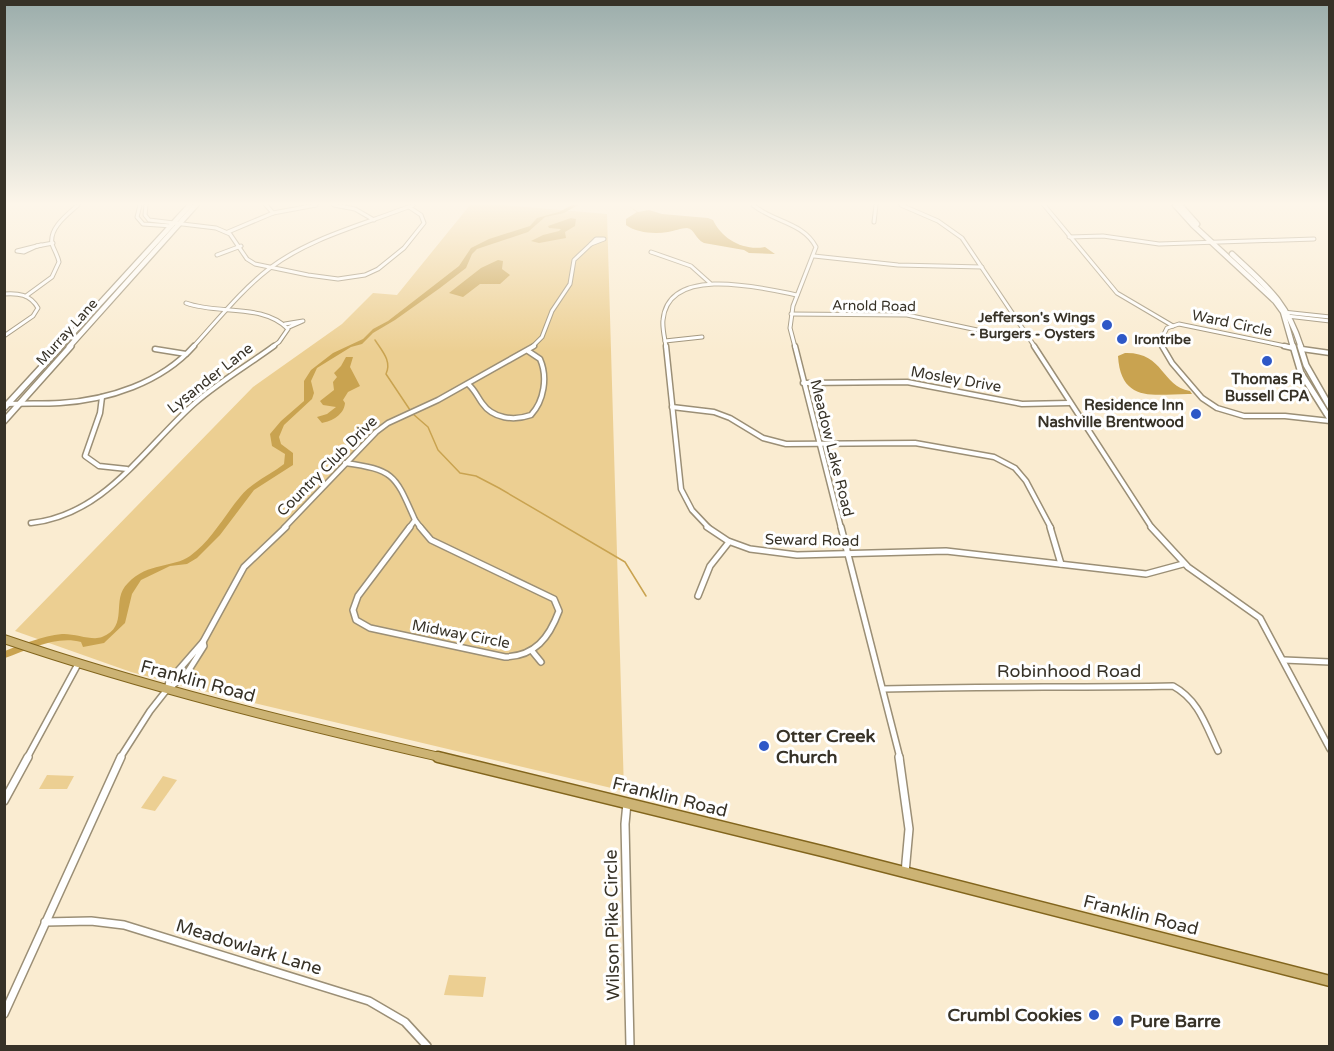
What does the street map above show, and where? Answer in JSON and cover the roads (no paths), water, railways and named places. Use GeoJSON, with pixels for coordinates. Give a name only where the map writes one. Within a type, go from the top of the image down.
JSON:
{"type":"FeatureCollection","features":[{"type":"Feature","properties":{"kind":"main road","name":"Murray Lane"},"geometry":{"type":"LineString","coordinates":[[6,406],[144,254]]}},
{"type":"Feature","properties":{"kind":"main road","name":"Murray Lane"},"geometry":{"type":"LineString","coordinates":[[4,421],[153,254]]}},
{"type":"Feature","properties":{"kind":"main road"},"geometry":{"type":"LineString","coordinates":[[1226,254],[1275,301],[1286,315],[1301,374],[1329,420]]}},
{"type":"Feature","properties":{"kind":"main road"},"geometry":{"type":"LineString","coordinates":[[1229,254],[1269,289],[1286,315],[1311,377],[1329,407]]}},
{"type":"Feature","properties":{"kind":"main road"},"geometry":{"type":"LineString","coordinates":[[1240,268],[1250,270]]}},
{"type":"Feature","properties":{"kind":"main road"},"geometry":{"type":"LineString","coordinates":[[1293,348],[1302,350]]}},
{"type":"Feature","properties":{"kind":"main road","name":"Franklin Road"},"geometry":{"type":"LineString","coordinates":[[4,639],[54,657],[167,690],[1222,951],[1329,981]]}},
{"type":"Feature","properties":{"kind":"street"},"geometry":{"type":"LineString","coordinates":[[26,296],[49,280],[58,270],[60,264],[56,254]]}},
{"type":"Feature","properties":{"kind":"street"},"geometry":{"type":"LineString","coordinates":[[243,254],[252,263],[271,268],[330,278],[350,278],[370,274],[388,264],[398,254]]}},
{"type":"Feature","properties":{"kind":"street"},"geometry":{"type":"LineString","coordinates":[[6,406],[21,403],[62,403],[102,397],[142,383],[168,369],[186,354],[254,281],[293,254]]}},
{"type":"Feature","properties":{"kind":"street","name":"Country Club Drive"},"geometry":{"type":"LineString","coordinates":[[4,1014],[113,772],[134,735],[167,690],[179,683],[202,651],[203,642],[244,567],[298,516],[345,463],[384,425],[468,384],[528,351],[544,334],[554,308],[573,282],[574,260],[580,254]]}},
{"type":"Feature","properties":{"kind":"street"},"geometry":{"type":"LineString","coordinates":[[657,254],[692,265],[703,273],[710,283]]}},
{"type":"Feature","properties":{"kind":"street"},"geometry":{"type":"LineString","coordinates":[[974,254],[1153,530],[1183,564],[1260,618],[1284,660],[1329,750]]}},
{"type":"Feature","properties":{"kind":"street"},"geometry":{"type":"LineString","coordinates":[[1084,254],[1117,293],[1173,326]]}},
{"type":"Feature","properties":{"kind":"street"},"geometry":{"type":"LineString","coordinates":[[814,256],[857,262],[932,267],[982,267]]}},
{"type":"Feature","properties":{"kind":"street","name":"Meadow Lake Road"},"geometry":{"type":"LineString","coordinates":[[814,256],[791,314],[792,340],[883,689],[907,794],[909,829],[904,874]]}},
{"type":"Feature","properties":{"kind":"street","name":"Seward Road"},"geometry":{"type":"LineString","coordinates":[[798,295],[739,284],[710,283],[690,288],[671,299],[664,312],[672,407],[684,500],[697,518],[729,542],[772,553],[944,551],[1146,574],[1159,573],[1183,564]]}},
{"type":"Feature","properties":{"kind":"street"},"geometry":{"type":"LineString","coordinates":[[4,294],[26,296],[35,300],[36,311],[23,324],[4,336]]}},
{"type":"Feature","properties":{"kind":"street","name":"Lysander Lane"},"geometry":{"type":"LineString","coordinates":[[31,524],[69,517],[84,509],[187,409],[285,337],[286,326],[264,316],[202,310],[186,303]]}},
{"type":"Feature","properties":{"kind":"street","name":"Arnold Road"},"geometry":{"type":"LineString","coordinates":[[791,314],[907,315],[992,335],[1026,336]]}},
{"type":"Feature","properties":{"kind":"street"},"geometry":{"type":"LineString","coordinates":[[1286,315],[1329,319]]}},
{"type":"Feature","properties":{"kind":"street","name":"Ward Circle"},"geometry":{"type":"LineString","coordinates":[[1293,348],[1196,326],[1173,326],[1162,335],[1164,352],[1202,398],[1213,406],[1244,416],[1285,416],[1329,420]]}},
{"type":"Feature","properties":{"kind":"street"},"geometry":{"type":"LineString","coordinates":[[665,341],[702,337]]}},
{"type":"Feature","properties":{"kind":"street"},"geometry":{"type":"LineString","coordinates":[[154,349],[186,354]]}},
{"type":"Feature","properties":{"kind":"street"},"geometry":{"type":"LineString","coordinates":[[1302,350],[1329,353]]}},
{"type":"Feature","properties":{"kind":"street"},"geometry":{"type":"LineString","coordinates":[[468,384],[477,391],[482,402],[490,410],[510,418],[527,417],[535,411],[539,404],[543,368],[538,357],[528,351]]}},
{"type":"Feature","properties":{"kind":"street","name":"Mosley Drive"},"geometry":{"type":"LineString","coordinates":[[803,383],[907,381],[1022,404],[1069,403]]}},
{"type":"Feature","properties":{"kind":"street"},"geometry":{"type":"LineString","coordinates":[[102,397],[100,413],[86,456],[94,464],[105,468],[127,469]]}},
{"type":"Feature","properties":{"kind":"street"},"geometry":{"type":"LineString","coordinates":[[672,407],[714,412],[730,418],[763,438],[799,446],[915,443],[998,458],[1015,468],[1026,481],[1053,532],[1061,564]]}},
{"type":"Feature","properties":{"kind":"street"},"geometry":{"type":"LineString","coordinates":[[527,417],[533,424]]}},
{"type":"Feature","properties":{"kind":"street"},"geometry":{"type":"LineString","coordinates":[[345,463],[375,467],[394,477],[402,487],[415,520],[431,540],[554,599],[559,611],[553,627],[545,640],[532,651],[541,662]]}},
{"type":"Feature","properties":{"kind":"street","name":"Midway Circle"},"geometry":{"type":"LineString","coordinates":[[415,520],[358,596],[353,607],[356,620],[370,628],[505,657],[517,657],[532,651]]}},
{"type":"Feature","properties":{"kind":"street"},"geometry":{"type":"LineString","coordinates":[[698,596],[710,566],[729,542]]}},
{"type":"Feature","properties":{"kind":"street"},"geometry":{"type":"LineString","coordinates":[[1284,660],[1329,662]]}},
{"type":"Feature","properties":{"kind":"street"},"geometry":{"type":"LineString","coordinates":[[4,801],[78,664]]}},
{"type":"Feature","properties":{"kind":"street","name":"Robinhood Road"},"geometry":{"type":"LineString","coordinates":[[883,689],[994,686],[1046,688],[1173,686],[1183,690],[1193,699],[1218,751]]}},
{"type":"Feature","properties":{"kind":"street","name":"Wilson Pike Circle"},"geometry":{"type":"LineString","coordinates":[[627,803],[625,824],[630,1047]]}},
{"type":"Feature","properties":{"kind":"street","name":"Meadowlark Lane"},"geometry":{"type":"LineString","coordinates":[[45,922],[91,921],[124,925],[358,997],[394,1012],[427,1047]]}},
{"type":"Feature","properties":{"kind":"waterway"},"geometry":{"type":"LineString","coordinates":[[375,340],[387,360],[386,374],[410,410]]}},
{"type":"Feature","properties":{"kind":"waterway"},"geometry":{"type":"LineString","coordinates":[[413,414],[428,427],[438,450],[460,473],[476,476],[499,488],[625,562],[646,596]]}},
{"type":"Feature","properties":{"kind":"place","name":"Jefferson's Wings - Burgers - Oysters"},"geometry":{"type":"Point","coordinates":[1107,325]}},
{"type":"Feature","properties":{"kind":"place","name":"Irontribe"},"geometry":{"type":"Point","coordinates":[1122,339]}},
{"type":"Feature","properties":{"kind":"place","name":"Thomas R Bussell CPA"},"geometry":{"type":"Point","coordinates":[1267,361]}},
{"type":"Feature","properties":{"kind":"place","name":"Residence Inn Nashville Brentwood"},"geometry":{"type":"Point","coordinates":[1196,414]}},
{"type":"Feature","properties":{"kind":"place","name":"Otter Creek Church"},"geometry":{"type":"Point","coordinates":[764,746]}},
{"type":"Feature","properties":{"kind":"place","name":"Crumbl Cookies"},"geometry":{"type":"Point","coordinates":[1094,1015]}},
{"type":"Feature","properties":{"kind":"place","name":"Pure Barre"},"geometry":{"type":"Point","coordinates":[1118,1021]}}]}
